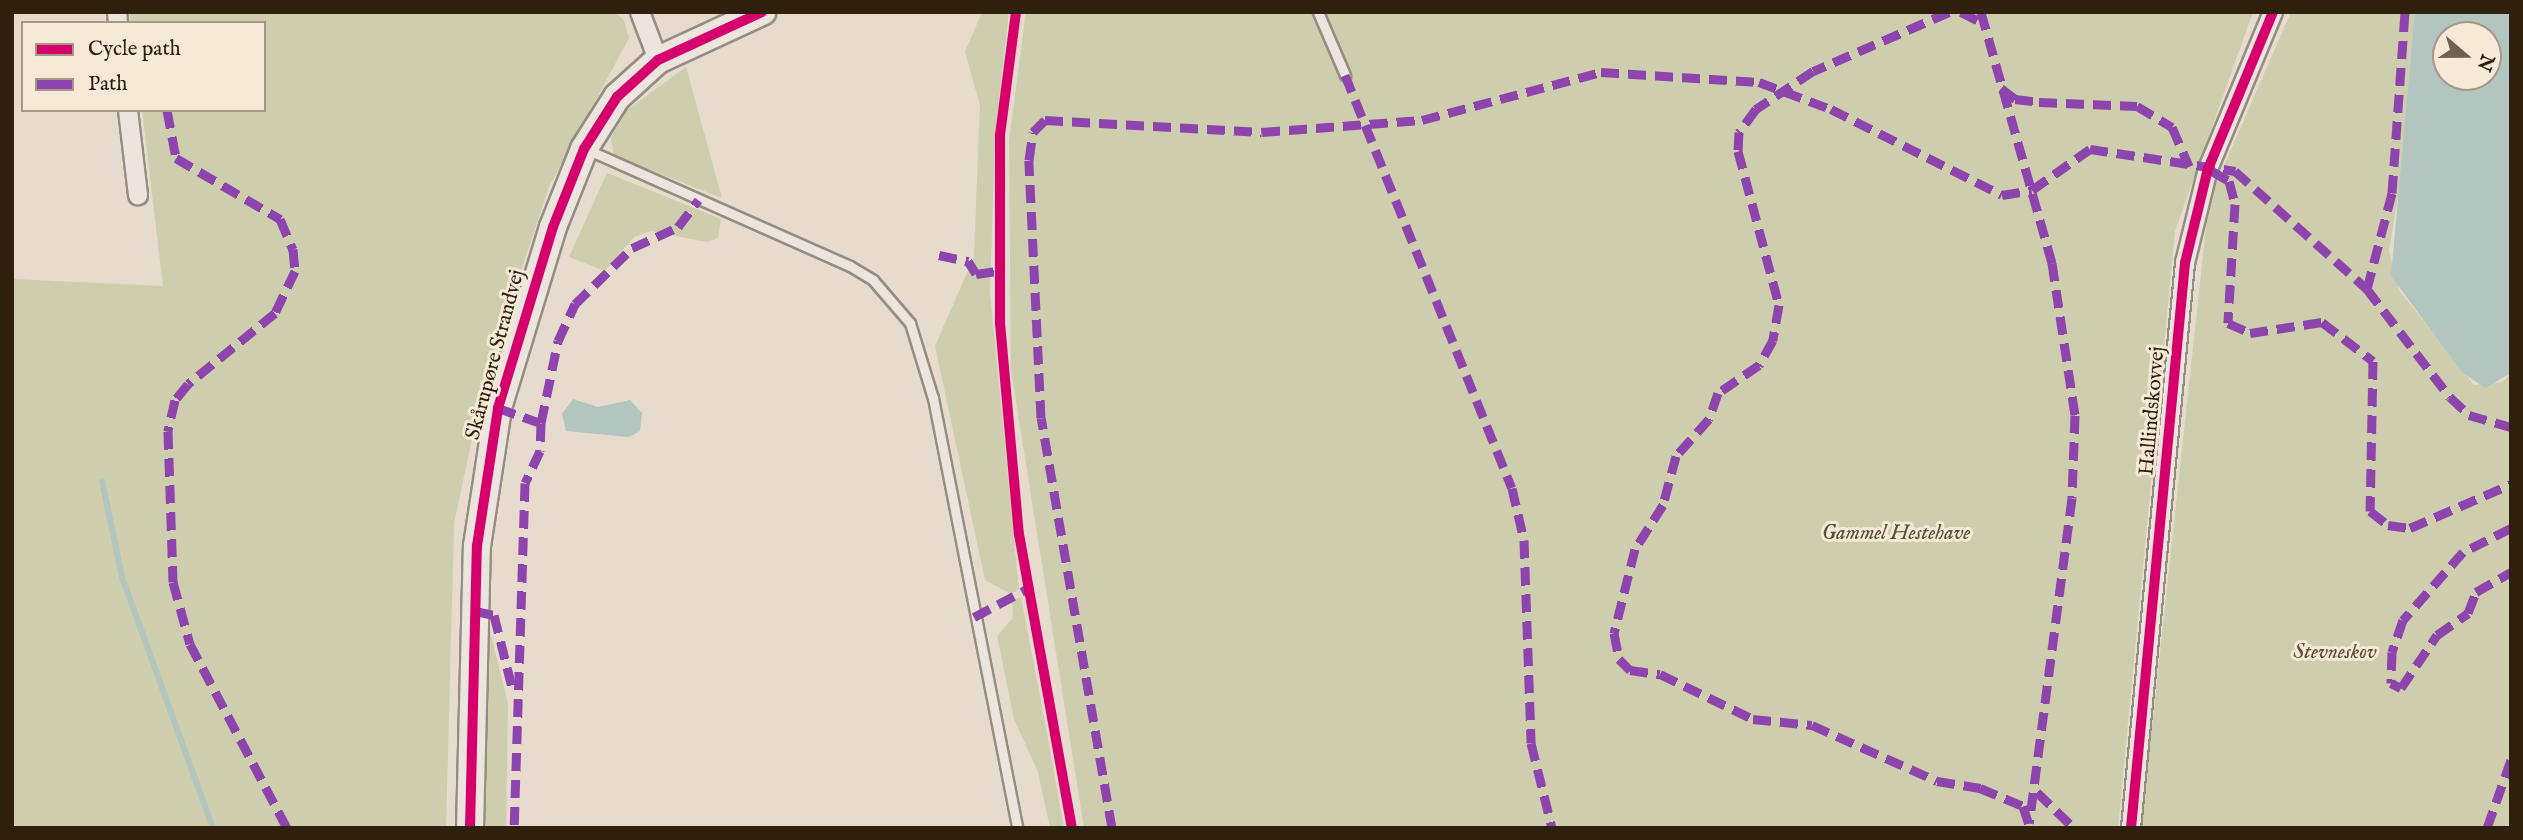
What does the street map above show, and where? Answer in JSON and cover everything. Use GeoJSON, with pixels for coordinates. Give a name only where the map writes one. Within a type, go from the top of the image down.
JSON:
{"type":"FeatureCollection","features":[{"type":"Feature","properties":{"kind":"street"},"geometry":{"type":"LineString","coordinates":[[640,12],[658,60]]}},
{"type":"Feature","properties":{"kind":"street","name":"Hallindskovvej"},"geometry":{"type":"LineString","coordinates":[[2131,828],[2185,263],[2208,169],[2273,12]]}},
{"type":"Feature","properties":{"kind":"street","name":"Skårupøre Strandvej"},"geometry":{"type":"LineString","coordinates":[[471,828],[477,546],[486,480],[518,331],[584,149],[617,97],[658,60],[752,17]]}},
{"type":"Feature","properties":{"kind":"street"},"geometry":{"type":"LineString","coordinates":[[128,112],[138,195]]}},
{"type":"Feature","properties":{"kind":"lane"},"geometry":{"type":"LineString","coordinates":[[1318,12],[1345,75]]}},
{"type":"Feature","properties":{"kind":"lane"},"geometry":{"type":"LineString","coordinates":[[584,149],[850,266],[873,279],[910,323],[933,398],[1017,828]]}},
{"type":"Feature","properties":{"kind":"green space"},"geometry":{"type":"Polygon","coordinates":[[[129,12],[614,12],[624,20],[629,38],[549,187],[484,382],[454,524],[446,828],[12,828],[12,279],[163,286],[142,112],[266,112],[266,21],[131,21],[129,12]]]}},
{"type":"Feature","properties":{"kind":"green space"},"geometry":{"type":"Polygon","coordinates":[[[982,12],[1009,12],[995,133],[990,293],[1019,589],[1011,594],[985,580],[935,346],[974,257],[980,105],[965,52],[982,12]]]}},
{"type":"Feature","properties":{"kind":"green space","name":"Gammel Hestehave"},"geometry":{"type":"Polygon","coordinates":[[[1026,12],[2253,12],[2175,231],[2118,828],[1084,828],[1011,370],[1009,140],[1026,12]]]}},
{"type":"Feature","properties":{"kind":"green space","name":"Stevneskov"},"geometry":{"type":"Polygon","coordinates":[[[2291,12],[2415,12],[2406,147],[2389,251],[2399,290],[2474,385],[2502,382],[2511,373],[2511,828],[2141,828],[2209,200],[2291,12]]]}},
{"type":"Feature","properties":{"kind":"green space"},"geometry":{"type":"Polygon","coordinates":[[[686,67],[722,198],[614,156],[611,138],[627,110],[686,67]]]}},
{"type":"Feature","properties":{"kind":"green space"},"geometry":{"type":"Polygon","coordinates":[[[607,173],[721,219],[718,238],[706,242],[651,231],[634,237],[605,271],[569,257],[607,173]]]}},
{"type":"Feature","properties":{"kind":"green space"},"geometry":{"type":"Polygon","coordinates":[[[1021,597],[1064,828],[1050,828],[1038,772],[1014,719],[997,636],[1013,618],[1012,600],[1021,597]]]}},
{"type":"Feature","properties":{"kind":"green space"},"geometry":{"type":"Polygon","coordinates":[[[490,631],[508,704],[506,828],[485,828],[490,631]]]}},
{"type":"Feature","properties":{"kind":"shaded area"},"geometry":{"type":"Polygon","coordinates":[[[2415,12],[2511,12],[2511,373],[2485,388],[2462,372],[2391,276],[2415,12]]]}},
{"type":"Feature","properties":{"kind":"shaded area"},"geometry":{"type":"Polygon","coordinates":[[[573,399],[598,407],[630,400],[642,413],[640,431],[629,437],[566,431],[562,414],[573,399]]]}},
{"type":"Feature","properties":{"kind":"waterway"},"geometry":{"type":"LineString","coordinates":[[102,481],[122,577],[213,828]]}},
{"type":"Feature","properties":{"kind":"marked path"},"geometry":{"type":"LineString","coordinates":[[1949,12],[1813,71],[1756,109],[1739,132],[1738,151],[1779,305],[1773,340],[1759,365],[1718,393],[1709,419],[1676,456],[1663,505],[1635,549],[1614,633],[1619,659],[1630,670],[1660,674],[1753,719],[1812,725],[1937,781],[1980,788],[2023,806],[2029,825]]}},
{"type":"Feature","properties":{"kind":"marked path"},"geometry":{"type":"LineString","coordinates":[[1961,12],[1983,23]]}},
{"type":"Feature","properties":{"kind":"marked path"},"geometry":{"type":"LineString","coordinates":[[1981,12],[2052,263],[2075,415],[2072,498],[2029,823]]}},
{"type":"Feature","properties":{"kind":"marked path"},"geometry":{"type":"LineString","coordinates":[[2367,289],[2392,193],[2405,12]]}},
{"type":"Feature","properties":{"kind":"marked path"},"geometry":{"type":"LineString","coordinates":[[1112,828],[1041,418],[1029,160],[1033,132],[1045,120],[1262,132],[1422,120],[1601,72],[1759,82],[1831,109],[2002,195],[2032,190],[2090,149],[2235,171],[2367,289],[2450,397],[2469,415],[2511,427]]}},
{"type":"Feature","properties":{"kind":"marked path"},"geometry":{"type":"LineString","coordinates":[[1345,75],[1512,488],[1524,540],[1531,743],[1552,828]]}},
{"type":"Feature","properties":{"kind":"marked path"},"geometry":{"type":"LineString","coordinates":[[2001,88],[2015,99],[2137,106],[2172,127],[2189,166]]}},
{"type":"Feature","properties":{"kind":"marked path"},"geometry":{"type":"LineString","coordinates":[[167,112],[176,158],[280,219],[293,249],[295,271],[275,313],[188,384],[175,400],[168,431],[173,582],[190,644],[287,828]]}},
{"type":"Feature","properties":{"kind":"marked path"},"geometry":{"type":"LineString","coordinates":[[2212,171],[2229,181],[2235,204],[2228,323],[2250,333],[2322,322],[2373,361],[2370,511],[2388,525],[2410,528],[2511,484]]}},
{"type":"Feature","properties":{"kind":"marked path"},"geometry":{"type":"LineString","coordinates":[[541,423],[558,341],[575,304],[632,248],[678,227],[698,200]]}},
{"type":"Feature","properties":{"kind":"marked path"},"geometry":{"type":"LineString","coordinates":[[939,255],[968,261],[976,274],[997,271]]}},
{"type":"Feature","properties":{"kind":"marked path"},"geometry":{"type":"LineString","coordinates":[[498,408],[541,423],[540,451],[525,483],[514,828]]}},
{"type":"Feature","properties":{"kind":"marked path"},"geometry":{"type":"LineString","coordinates":[[2511,528],[2463,552],[2403,620],[2392,652],[2391,683],[2401,688],[2437,635],[2468,613],[2476,592],[2511,572]]}},
{"type":"Feature","properties":{"kind":"marked path"},"geometry":{"type":"LineString","coordinates":[[974,617],[1027,589]]}},
{"type":"Feature","properties":{"kind":"marked path"},"geometry":{"type":"LineString","coordinates":[[475,611],[494,615],[513,691]]}},
{"type":"Feature","properties":{"kind":"marked path"},"geometry":{"type":"LineString","coordinates":[[2487,828],[2511,760]]}},
{"type":"Feature","properties":{"kind":"marked path"},"geometry":{"type":"LineString","coordinates":[[2037,792],[2074,828]]}},
{"type":"Feature","properties":{"kind":"cycle path"},"geometry":{"type":"LineString","coordinates":[[470,828],[477,546],[498,408],[553,227],[584,149],[617,97],[658,60],[762,12]]}},
{"type":"Feature","properties":{"kind":"cycle path"},"geometry":{"type":"LineString","coordinates":[[1016,12],[1000,135],[1000,323],[1019,534],[1072,828]]}},
{"type":"Feature","properties":{"kind":"cycle path"},"geometry":{"type":"LineString","coordinates":[[2131,828],[2185,263],[2208,169],[2273,12]]}}]}
